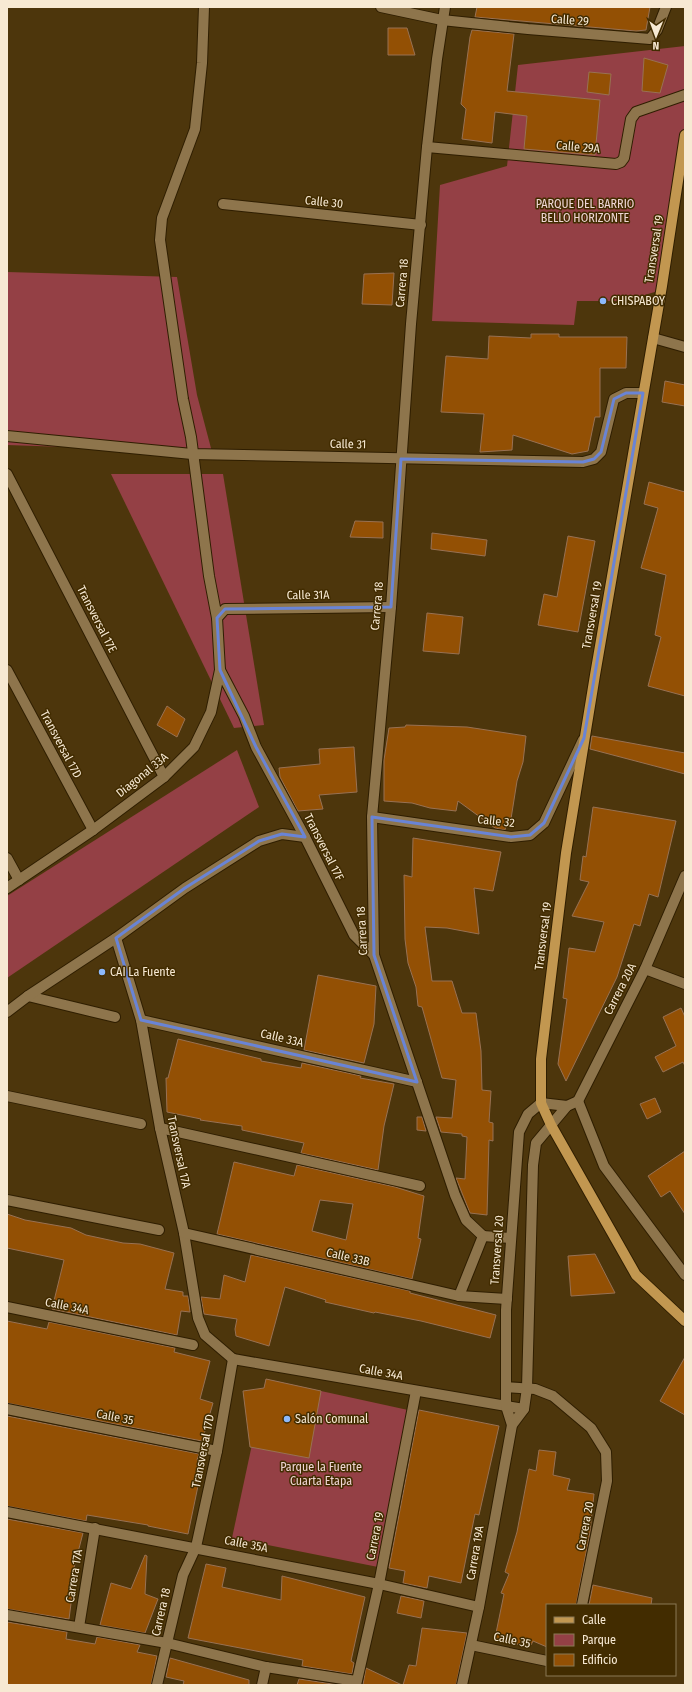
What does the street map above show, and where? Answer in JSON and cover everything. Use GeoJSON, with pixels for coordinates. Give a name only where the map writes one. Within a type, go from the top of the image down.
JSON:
{"type":"FeatureCollection","features":[{"type":"Feature","properties":{"kind":"main road","name":"Transversal 19"},"geometry":{"type":"LineString","coordinates":[[541,1103],[541,1059],[566,852],[584,738],[653,338],[685,135]]}},
{"type":"Feature","properties":{"kind":"main road"},"geometry":{"type":"LineString","coordinates":[[541,1103],[551,1125],[636,1275],[685,1321]]}},
{"type":"Feature","properties":{"kind":"street"},"geometry":{"type":"LineString","coordinates":[[204,7],[202,63],[195,129],[162,218],[160,240],[183,399],[191,437],[208,576],[217,618],[220,670]]}},
{"type":"Feature","properties":{"kind":"street","name":"Calle 29"},"geometry":{"type":"LineString","coordinates":[[381,7],[442,20],[650,39],[657,30],[666,7]]}},
{"type":"Feature","properties":{"kind":"street","name":"Carrera 18"},"geometry":{"type":"LineString","coordinates":[[445,7],[442,20],[427,147],[401,458],[391,607],[372,817],[374,955],[456,1196],[466,1220],[483,1236]]}},
{"type":"Feature","properties":{"kind":"street","name":"Calle 29A"},"geometry":{"type":"LineString","coordinates":[[427,147],[616,164],[621,162],[624,158],[631,119],[636,112],[685,95]]}},
{"type":"Feature","properties":{"kind":"street","name":"Calle 30"},"geometry":{"type":"LineString","coordinates":[[224,204],[421,225]]}},
{"type":"Feature","properties":{"kind":"street"},"geometry":{"type":"LineString","coordinates":[[653,338],[685,347]]}},
{"type":"Feature","properties":{"kind":"street","name":"Calle 31"},"geometry":{"type":"LineString","coordinates":[[7,436],[192,454],[583,462],[594,459],[601,452],[614,399],[626,394],[643,393]]}},
{"type":"Feature","properties":{"kind":"street","name":"Transversal 17E"},"geometry":{"type":"LineString","coordinates":[[7,474],[164,777]]}},
{"type":"Feature","properties":{"kind":"street","name":"Calle 31A"},"geometry":{"type":"LineString","coordinates":[[217,618],[225,609],[391,607]]}},
{"type":"Feature","properties":{"kind":"street","name":"Transversal 17D"},"geometry":{"type":"LineString","coordinates":[[7,670],[93,830]]}},
{"type":"Feature","properties":{"kind":"street","name":"Diagonal 33A"},"geometry":{"type":"LineString","coordinates":[[7,888],[93,830],[164,777],[194,747],[210,712],[220,670]]}},
{"type":"Feature","properties":{"kind":"street","name":"Transversal 17F"},"geometry":{"type":"LineString","coordinates":[[220,670],[244,716],[256,747],[305,837],[354,935],[374,955]]}},
{"type":"Feature","properties":{"kind":"street","name":"Calle 32"},"geometry":{"type":"LineString","coordinates":[[372,817],[510,837],[530,835],[544,823],[584,738]]}},
{"type":"Feature","properties":{"kind":"street"},"geometry":{"type":"LineString","coordinates":[[7,1012],[28,996],[116,938],[185,888],[259,841],[282,834],[305,837]]}},
{"type":"Feature","properties":{"kind":"street"},"geometry":{"type":"LineString","coordinates":[[7,858],[19,880]]}},
{"type":"Feature","properties":{"kind":"street","name":"Carrera 20A"},"geometry":{"type":"LineString","coordinates":[[578,1101],[645,968],[685,876]]}},
{"type":"Feature","properties":{"kind":"street","name":"Transversal 17A"},"geometry":{"type":"LineString","coordinates":[[116,938],[141,1020],[160,1128],[184,1233],[198,1318],[205,1335],[234,1359]]}},
{"type":"Feature","properties":{"kind":"street"},"geometry":{"type":"LineString","coordinates":[[645,968],[685,984]]}},
{"type":"Feature","properties":{"kind":"street"},"geometry":{"type":"LineString","coordinates":[[28,996],[115,1017]]}},
{"type":"Feature","properties":{"kind":"street","name":"Calle 33A"},"geometry":{"type":"LineString","coordinates":[[141,1020],[418,1082]]}},
{"type":"Feature","properties":{"kind":"street"},"geometry":{"type":"LineString","coordinates":[[7,1096],[141,1124]]}},
{"type":"Feature","properties":{"kind":"street"},"geometry":{"type":"LineString","coordinates":[[506,1387],[527,1388],[530,1332],[533,1165],[536,1143],[567,1106],[578,1101],[604,1166],[685,1275]]}},
{"type":"Feature","properties":{"kind":"street"},"geometry":{"type":"LineString","coordinates":[[541,1103],[567,1106]]}},
{"type":"Feature","properties":{"kind":"street","name":"Transversal 20"},"geometry":{"type":"LineString","coordinates":[[506,1387],[507,1299],[519,1132],[528,1114],[541,1103]]}},
{"type":"Feature","properties":{"kind":"street"},"geometry":{"type":"LineString","coordinates":[[160,1128],[420,1186]]}},
{"type":"Feature","properties":{"kind":"street"},"geometry":{"type":"LineString","coordinates":[[7,1200],[160,1230]]}},
{"type":"Feature","properties":{"kind":"street","name":"Calle 33B"},"geometry":{"type":"LineString","coordinates":[[184,1233],[459,1296],[507,1299]]}},
{"type":"Feature","properties":{"kind":"street"},"geometry":{"type":"LineString","coordinates":[[459,1296],[483,1236],[511,1238]]}},
{"type":"Feature","properties":{"kind":"street","name":"Calle 34A"},"geometry":{"type":"LineString","coordinates":[[7,1307],[193,1345]]}},
{"type":"Feature","properties":{"kind":"street","name":"Transversal 17D"},"geometry":{"type":"LineString","coordinates":[[196,1547],[217,1451],[234,1359]]}},
{"type":"Feature","properties":{"kind":"street","name":"Calle 34A"},"geometry":{"type":"LineString","coordinates":[[234,1359],[524,1409]]}},
{"type":"Feature","properties":{"kind":"street","name":"Carrera 19A"},"geometry":{"type":"LineString","coordinates":[[506,1387],[506,1406],[512,1425]]}},
{"type":"Feature","properties":{"kind":"street","name":"Carrera 19A"},"geometry":{"type":"LineString","coordinates":[[462,1685],[479,1607],[512,1425],[524,1409],[527,1388]]}},
{"type":"Feature","properties":{"kind":"street","name":"Carrera 20"},"geometry":{"type":"LineString","coordinates":[[527,1388],[535,1389],[553,1396],[591,1428],[606,1452],[607,1481],[582,1604]]}},
{"type":"Feature","properties":{"kind":"street","name":"Carrera 19"},"geometry":{"type":"LineString","coordinates":[[356,1683],[379,1584],[416,1391]]}},
{"type":"Feature","properties":{"kind":"street","name":"Calle 35"},"geometry":{"type":"LineString","coordinates":[[7,1409],[217,1451]]}},
{"type":"Feature","properties":{"kind":"street","name":"Calle 35A"},"geometry":{"type":"LineString","coordinates":[[7,1512],[196,1547],[379,1584],[479,1607]]}},
{"type":"Feature","properties":{"kind":"street","name":"Carrera 17A"},"geometry":{"type":"LineString","coordinates":[[79,1627],[95,1528]]}},
{"type":"Feature","properties":{"kind":"street","name":"Carrera 18"},"geometry":{"type":"LineString","coordinates":[[157,1685],[183,1575],[196,1547]]}},
{"type":"Feature","properties":{"kind":"street"},"geometry":{"type":"LineString","coordinates":[[7,1615],[167,1643],[266,1668],[356,1683]]}},
{"type":"Feature","properties":{"kind":"street","name":"Calle 35"},"geometry":{"type":"LineString","coordinates":[[471,1645],[546,1661]]}},
{"type":"Feature","properties":{"kind":"street"},"geometry":{"type":"LineString","coordinates":[[262,1685],[266,1668]]}},
{"type":"Feature","properties":{"kind":"highlighted area"},"geometry":{"type":"Polygon","coordinates":[[[626,393],[643,393],[584,738],[544,823],[530,835],[511,837],[372,817],[374,955],[417,1082],[141,1020],[116,938],[185,888],[259,841],[282,834],[305,837],[256,747],[220,670],[217,618],[225,609],[391,607],[401,459],[583,462],[594,459],[601,452],[614,399],[626,393]]]}},
{"type":"Feature","properties":{"kind":"green space","name":"PARQUE DEL BARRIO BELLO HORIZONTE"},"geometry":{"type":"Polygon","coordinates":[[[685,46],[685,157],[665,289],[624,301],[577,301],[574,325],[432,321],[440,185],[507,166],[518,65],[685,46]]]}},
{"type":"Feature","properties":{"kind":"green space"},"geometry":{"type":"Polygon","coordinates":[[[7,272],[177,277],[197,395],[212,452],[7,445],[7,272]]]}},
{"type":"Feature","properties":{"kind":"green space"},"geometry":{"type":"Polygon","coordinates":[[[111,474],[223,474],[264,725],[234,728],[111,474]]]}},
{"type":"Feature","properties":{"kind":"green space"},"geometry":{"type":"Polygon","coordinates":[[[237,750],[259,807],[7,978],[7,896],[237,750]]]}},
{"type":"Feature","properties":{"kind":"green space","name":"Parque la Fuente Cuarta Etapa"},"geometry":{"type":"Polygon","coordinates":[[[266,1379],[408,1410],[378,1567],[232,1538],[266,1379]]]}},
{"type":"Feature","properties":{"kind":"building"},"geometry":{"type":"Polygon","coordinates":[[[477,7],[650,7],[646,30],[636,31],[475,17],[477,7]]]}},
{"type":"Feature","properties":{"kind":"building"},"geometry":{"type":"Polygon","coordinates":[[[388,28],[407,28],[415,55],[388,55],[388,28]]]}},
{"type":"Feature","properties":{"kind":"building"},"geometry":{"type":"Polygon","coordinates":[[[472,30],[514,34],[507,91],[600,100],[595,155],[524,149],[527,116],[495,112],[492,143],[462,139],[466,109],[461,104],[472,30]]]}},
{"type":"Feature","properties":{"kind":"building"},"geometry":{"type":"Polygon","coordinates":[[[644,58],[668,65],[660,93],[642,91],[644,58]]]}},
{"type":"Feature","properties":{"kind":"building"},"geometry":{"type":"Polygon","coordinates":[[[589,72],[611,74],[609,95],[587,92],[589,72]]]}},
{"type":"Feature","properties":{"kind":"building"},"geometry":{"type":"Polygon","coordinates":[[[394,273],[392,305],[362,304],[364,274],[394,273]]]}},
{"type":"Feature","properties":{"kind":"building"},"geometry":{"type":"Polygon","coordinates":[[[531,334],[559,334],[559,337],[627,337],[626,368],[600,368],[600,417],[595,417],[588,451],[572,454],[513,435],[512,450],[480,452],[484,414],[441,412],[446,356],[488,359],[489,336],[531,338],[531,334]]]}},
{"type":"Feature","properties":{"kind":"building"},"geometry":{"type":"Polygon","coordinates":[[[665,381],[685,385],[685,406],[662,402],[665,381]]]}},
{"type":"Feature","properties":{"kind":"building"},"geometry":{"type":"Polygon","coordinates":[[[649,482],[685,492],[685,696],[648,686],[661,637],[655,635],[666,575],[641,568],[658,508],[644,504],[649,482]]]}},
{"type":"Feature","properties":{"kind":"building"},"geometry":{"type":"Polygon","coordinates":[[[355,521],[383,522],[383,538],[350,537],[355,521]]]}},
{"type":"Feature","properties":{"kind":"building"},"geometry":{"type":"Polygon","coordinates":[[[432,533],[487,540],[485,556],[431,549],[432,533]]]}},
{"type":"Feature","properties":{"kind":"building"},"geometry":{"type":"Polygon","coordinates":[[[568,536],[595,541],[578,632],[538,625],[544,594],[557,597],[568,536]]]}},
{"type":"Feature","properties":{"kind":"building"},"geometry":{"type":"Polygon","coordinates":[[[427,613],[463,617],[459,654],[423,651],[427,613]]]}},
{"type":"Feature","properties":{"kind":"building"},"geometry":{"type":"Polygon","coordinates":[[[167,706],[185,719],[177,737],[157,725],[167,706]]]}},
{"type":"Feature","properties":{"kind":"building"},"geometry":{"type":"Polygon","coordinates":[[[406,725],[467,727],[526,736],[523,762],[517,781],[510,825],[506,825],[505,830],[495,828],[458,801],[456,811],[430,808],[412,803],[384,801],[384,760],[389,728],[405,727],[406,725]]]}},
{"type":"Feature","properties":{"kind":"building"},"geometry":{"type":"Polygon","coordinates":[[[592,736],[685,753],[685,774],[590,749],[592,736]]]}},
{"type":"Feature","properties":{"kind":"building"},"geometry":{"type":"Polygon","coordinates":[[[354,747],[357,792],[319,795],[323,809],[298,811],[280,777],[279,768],[320,764],[319,749],[354,747]]]}},
{"type":"Feature","properties":{"kind":"building"},"geometry":{"type":"Polygon","coordinates":[[[593,807],[676,821],[658,897],[649,894],[640,926],[634,924],[617,977],[566,1081],[558,1064],[567,999],[563,998],[569,948],[595,952],[604,922],[572,916],[589,882],[580,880],[583,856],[586,857],[593,807]]]}},
{"type":"Feature","properties":{"kind":"building"},"geometry":{"type":"Polygon","coordinates":[[[413,838],[501,852],[493,891],[474,888],[479,934],[447,928],[425,927],[432,981],[452,981],[462,1013],[476,1013],[481,1051],[482,1090],[491,1091],[489,1122],[493,1123],[493,1141],[489,1140],[487,1215],[470,1213],[456,1178],[465,1179],[467,1137],[462,1136],[462,1134],[441,1132],[436,1117],[452,1118],[456,1080],[442,1078],[422,1007],[418,1006],[416,987],[408,963],[405,939],[404,875],[412,877],[413,838]]]}},
{"type":"Feature","properties":{"kind":"building"},"geometry":{"type":"Polygon","coordinates":[[[318,975],[376,986],[374,1024],[364,1063],[304,1050],[318,975]]]}},
{"type":"Feature","properties":{"kind":"building"},"geometry":{"type":"Polygon","coordinates":[[[681,1008],[685,1017],[685,1066],[683,1062],[663,1072],[655,1057],[676,1046],[663,1017],[681,1008]]]}},
{"type":"Feature","properties":{"kind":"building"},"geometry":{"type":"Polygon","coordinates":[[[178,1039],[261,1059],[261,1061],[301,1068],[302,1063],[361,1076],[360,1078],[394,1084],[384,1126],[378,1170],[301,1153],[304,1143],[242,1130],[242,1126],[200,1120],[201,1119],[167,1112],[166,1078],[168,1078],[178,1039]]]}},
{"type":"Feature","properties":{"kind":"building"},"geometry":{"type":"Polygon","coordinates":[[[655,1098],[661,1112],[647,1119],[640,1104],[655,1098]]]}},
{"type":"Feature","properties":{"kind":"building"},"geometry":{"type":"Polygon","coordinates":[[[417,1117],[422,1117],[426,1131],[417,1130],[417,1117]]]}},
{"type":"Feature","properties":{"kind":"building"},"geometry":{"type":"Polygon","coordinates":[[[685,1151],[685,1214],[670,1191],[661,1197],[648,1176],[685,1151]]]}},
{"type":"Feature","properties":{"kind":"building"},"geometry":{"type":"Polygon","coordinates":[[[234,1162],[294,1176],[297,1165],[395,1187],[424,1196],[418,1238],[421,1239],[412,1279],[217,1234],[234,1162]],[[320,1200],[312,1231],[346,1240],[353,1204],[320,1200]]]}},
{"type":"Feature","properties":{"kind":"building"},"geometry":{"type":"Polygon","coordinates":[[[7,1214],[25,1220],[71,1228],[86,1235],[123,1243],[140,1244],[174,1253],[165,1289],[183,1292],[183,1296],[188,1296],[190,1312],[181,1311],[177,1335],[52,1309],[64,1260],[7,1248],[7,1214]]]}},
{"type":"Feature","properties":{"kind":"building"},"geometry":{"type":"Polygon","coordinates":[[[595,1254],[615,1293],[571,1296],[568,1256],[595,1254]]]}},
{"type":"Feature","properties":{"kind":"building"},"geometry":{"type":"Polygon","coordinates":[[[251,1255],[410,1291],[410,1293],[496,1315],[490,1338],[421,1321],[374,1313],[325,1302],[326,1300],[285,1287],[269,1346],[236,1336],[235,1329],[237,1319],[204,1314],[201,1297],[220,1299],[224,1275],[245,1282],[251,1255]]]}},
{"type":"Feature","properties":{"kind":"building"},"geometry":{"type":"Polygon","coordinates":[[[7,1321],[47,1329],[49,1322],[175,1348],[174,1352],[210,1361],[200,1399],[213,1403],[202,1441],[7,1403],[7,1321]]]}},
{"type":"Feature","properties":{"kind":"building"},"geometry":{"type":"Polygon","coordinates":[[[685,1357],[685,1415],[660,1401],[685,1357]]]}},
{"type":"Feature","properties":{"kind":"building","name":"Salón Comunal"},"geometry":{"type":"Polygon","coordinates":[[[266,1379],[321,1391],[309,1458],[250,1447],[243,1391],[264,1388],[266,1379]]]}},
{"type":"Feature","properties":{"kind":"building"},"geometry":{"type":"Polygon","coordinates":[[[419,1410],[499,1426],[479,1515],[475,1514],[461,1583],[429,1576],[427,1588],[403,1583],[405,1571],[389,1568],[419,1410]]]}},
{"type":"Feature","properties":{"kind":"building"},"geometry":{"type":"Polygon","coordinates":[[[7,1416],[199,1454],[197,1460],[203,1462],[188,1534],[148,1525],[87,1515],[86,1521],[7,1506],[7,1416]]]}},
{"type":"Feature","properties":{"kind":"building"},"geometry":{"type":"Polygon","coordinates":[[[539,1450],[556,1452],[553,1475],[570,1479],[567,1490],[594,1494],[590,1532],[576,1604],[546,1604],[546,1647],[533,1641],[531,1645],[515,1644],[495,1638],[504,1594],[501,1593],[509,1574],[505,1572],[517,1532],[529,1469],[536,1471],[539,1450]]]}},
{"type":"Feature","properties":{"kind":"building"},"geometry":{"type":"Polygon","coordinates":[[[7,1519],[83,1533],[69,1587],[73,1588],[69,1619],[7,1609],[7,1519]]]}},
{"type":"Feature","properties":{"kind":"building"},"geometry":{"type":"Polygon","coordinates":[[[145,1555],[147,1556],[145,1594],[158,1599],[145,1633],[100,1625],[111,1583],[131,1589],[145,1555]]]}},
{"type":"Feature","properties":{"kind":"building"},"geometry":{"type":"Polygon","coordinates":[[[206,1564],[226,1568],[222,1587],[281,1600],[282,1576],[365,1597],[351,1661],[354,1663],[352,1674],[302,1666],[303,1660],[188,1638],[206,1564]]]}},
{"type":"Feature","properties":{"kind":"building"},"geometry":{"type":"Polygon","coordinates":[[[593,1585],[652,1598],[651,1604],[589,1604],[593,1585]]]}},
{"type":"Feature","properties":{"kind":"building"},"geometry":{"type":"Polygon","coordinates":[[[401,1596],[424,1601],[421,1618],[397,1613],[401,1596]]]}},
{"type":"Feature","properties":{"kind":"building"},"geometry":{"type":"Polygon","coordinates":[[[7,1622],[67,1632],[66,1639],[95,1644],[97,1637],[140,1645],[137,1652],[157,1656],[151,1685],[7,1685],[7,1622]]]}},
{"type":"Feature","properties":{"kind":"building"},"geometry":{"type":"Polygon","coordinates":[[[422,1628],[467,1633],[456,1685],[403,1685],[409,1665],[416,1666],[422,1628]]]}},
{"type":"Feature","properties":{"kind":"building"},"geometry":{"type":"Polygon","coordinates":[[[170,1658],[249,1680],[249,1685],[183,1685],[184,1681],[166,1677],[170,1658]]]}},
{"type":"Feature","properties":{"kind":"building"},"geometry":{"type":"Polygon","coordinates":[[[366,1668],[402,1685],[363,1685],[366,1668]]]}},
{"type":"Feature","properties":{"kind":"building"},"geometry":{"type":"Polygon","coordinates":[[[299,1679],[339,1685],[297,1685],[299,1679]]]}},
{"type":"Feature","properties":{"kind":"place","name":"CHISPABOY"},"geometry":{"type":"Point","coordinates":[603,301]}},
{"type":"Feature","properties":{"kind":"place","name":"CAI La Fuente"},"geometry":{"type":"Point","coordinates":[102,972]}},
{"type":"Feature","properties":{"kind":"place","name":"Salón Comunal"},"geometry":{"type":"Point","coordinates":[287,1419]}}]}
